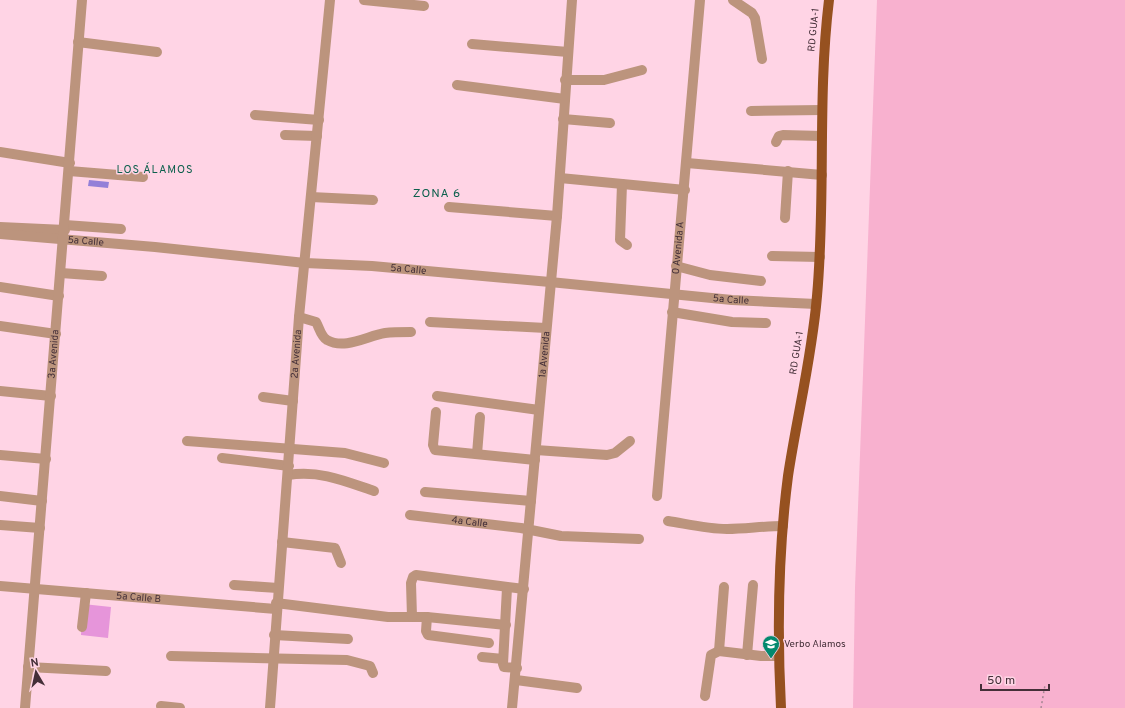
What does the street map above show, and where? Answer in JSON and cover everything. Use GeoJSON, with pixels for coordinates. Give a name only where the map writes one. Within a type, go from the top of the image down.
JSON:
{"type":"FeatureCollection","features":[{"type":"Feature","properties":{"kind":"main road","name":"RD GUA-1"},"geometry":{"type":"LineString","coordinates":[[781,708],[779,656],[780,557],[789,476],[816,304],[820,257],[823,63],[829,0]]}},
{"type":"Feature","properties":{"kind":"street","name":"3a Avenida"},"geometry":{"type":"LineString","coordinates":[[25,708],[65,231],[82,0]]}},
{"type":"Feature","properties":{"kind":"street","name":"2a Avenida"},"geometry":{"type":"LineString","coordinates":[[270,708],[276,606],[290,449],[299,317],[330,0]]}},
{"type":"Feature","properties":{"kind":"street"},"geometry":{"type":"LineString","coordinates":[[364,0],[424,6]]}},
{"type":"Feature","properties":{"kind":"street","name":"1a Avenida"},"geometry":{"type":"LineString","coordinates":[[512,708],[516,680],[557,216],[565,80],[572,0]]}},
{"type":"Feature","properties":{"kind":"street","name":"0 Avenida A"},"geometry":{"type":"LineString","coordinates":[[657,496],[673,294],[685,190],[700,0]]}},
{"type":"Feature","properties":{"kind":"street"},"geometry":{"type":"LineString","coordinates":[[733,0],[752,13],[755,18],[762,59]]}},
{"type":"Feature","properties":{"kind":"street"},"geometry":{"type":"LineString","coordinates":[[78,42],[158,52]]}},
{"type":"Feature","properties":{"kind":"street"},"geometry":{"type":"LineString","coordinates":[[472,44],[568,52]]}},
{"type":"Feature","properties":{"kind":"street"},"geometry":{"type":"LineString","coordinates":[[565,80],[604,80],[642,70]]}},
{"type":"Feature","properties":{"kind":"street"},"geometry":{"type":"LineString","coordinates":[[457,85],[565,99]]}},
{"type":"Feature","properties":{"kind":"street"},"geometry":{"type":"LineString","coordinates":[[751,111],[822,110]]}},
{"type":"Feature","properties":{"kind":"street"},"geometry":{"type":"LineString","coordinates":[[256,114],[319,120]]}},
{"type":"Feature","properties":{"kind":"street"},"geometry":{"type":"LineString","coordinates":[[563,118],[610,123]]}},
{"type":"Feature","properties":{"kind":"street"},"geometry":{"type":"LineString","coordinates":[[285,135],[317,136]]}},
{"type":"Feature","properties":{"kind":"street"},"geometry":{"type":"LineString","coordinates":[[776,142],[779,136],[784,135],[822,136]]}},
{"type":"Feature","properties":{"kind":"street"},"geometry":{"type":"LineString","coordinates":[[0,152],[69,167],[143,177]]}},
{"type":"Feature","properties":{"kind":"street"},"geometry":{"type":"LineString","coordinates":[[687,163],[822,175]]}},
{"type":"Feature","properties":{"kind":"street"},"geometry":{"type":"LineString","coordinates":[[785,218],[788,171]]}},
{"type":"Feature","properties":{"kind":"street"},"geometry":{"type":"LineString","coordinates":[[560,178],[685,190]]}},
{"type":"Feature","properties":{"kind":"street"},"geometry":{"type":"LineString","coordinates":[[622,184],[620,240],[627,246]]}},
{"type":"Feature","properties":{"kind":"street"},"geometry":{"type":"LineString","coordinates":[[311,197],[373,200]]}},
{"type":"Feature","properties":{"kind":"street"},"geometry":{"type":"LineString","coordinates":[[449,207],[557,216]]}},
{"type":"Feature","properties":{"kind":"street"},"geometry":{"type":"LineString","coordinates":[[0,227],[65,231],[121,229]]}},
{"type":"Feature","properties":{"kind":"street","name":"5a Calle"},"geometry":{"type":"LineString","coordinates":[[0,234],[65,231],[305,263],[372,266],[732,300],[816,304]]}},
{"type":"Feature","properties":{"kind":"street"},"geometry":{"type":"LineString","coordinates":[[772,256],[820,257]]}},
{"type":"Feature","properties":{"kind":"street"},"geometry":{"type":"LineString","coordinates":[[676,266],[710,274],[761,281]]}},
{"type":"Feature","properties":{"kind":"street"},"geometry":{"type":"LineString","coordinates":[[61,273],[102,276]]}},
{"type":"Feature","properties":{"kind":"street"},"geometry":{"type":"LineString","coordinates":[[0,287],[59,296]]}},
{"type":"Feature","properties":{"kind":"street"},"geometry":{"type":"LineString","coordinates":[[672,312],[732,322],[766,323]]}},
{"type":"Feature","properties":{"kind":"street"},"geometry":{"type":"LineString","coordinates":[[299,317],[316,322],[322,335],[327,340],[338,343],[350,343],[386,333],[411,332]]}},
{"type":"Feature","properties":{"kind":"street"},"geometry":{"type":"LineString","coordinates":[[430,322],[546,328]]}},
{"type":"Feature","properties":{"kind":"street"},"geometry":{"type":"LineString","coordinates":[[0,326],[56,334]]}},
{"type":"Feature","properties":{"kind":"street"},"geometry":{"type":"LineString","coordinates":[[0,391],[51,396]]}},
{"type":"Feature","properties":{"kind":"street"},"geometry":{"type":"LineString","coordinates":[[437,396],[539,410]]}},
{"type":"Feature","properties":{"kind":"street"},"geometry":{"type":"LineString","coordinates":[[263,397],[293,402]]}},
{"type":"Feature","properties":{"kind":"street"},"geometry":{"type":"LineString","coordinates":[[436,412],[433,449],[435,450],[477,454],[607,455],[615,453],[630,441]]}},
{"type":"Feature","properties":{"kind":"street"},"geometry":{"type":"LineString","coordinates":[[477,454],[480,417]]}},
{"type":"Feature","properties":{"kind":"street"},"geometry":{"type":"LineString","coordinates":[[187,441],[345,453],[384,463]]}},
{"type":"Feature","properties":{"kind":"street"},"geometry":{"type":"LineString","coordinates":[[0,456],[46,459]]}},
{"type":"Feature","properties":{"kind":"street"},"geometry":{"type":"LineString","coordinates":[[222,458],[288,471],[341,478],[374,491]]}},
{"type":"Feature","properties":{"kind":"street"},"geometry":{"type":"LineString","coordinates":[[426,492],[531,501]]}},
{"type":"Feature","properties":{"kind":"street"},"geometry":{"type":"LineString","coordinates":[[0,496],[42,501]]}},
{"type":"Feature","properties":{"kind":"street","name":"4a Calle"},"geometry":{"type":"LineString","coordinates":[[410,515],[529,530],[561,536],[639,538]]}},
{"type":"Feature","properties":{"kind":"street"},"geometry":{"type":"LineString","coordinates":[[668,521],[699,527],[727,529],[759,526],[783,526]]}},
{"type":"Feature","properties":{"kind":"street"},"geometry":{"type":"LineString","coordinates":[[0,525],[40,528]]}},
{"type":"Feature","properties":{"kind":"street"},"geometry":{"type":"LineString","coordinates":[[282,542],[335,548],[341,563]]}},
{"type":"Feature","properties":{"kind":"street"},"geometry":{"type":"LineString","coordinates":[[412,617],[411,583],[413,577],[416,575],[524,589]]}},
{"type":"Feature","properties":{"kind":"street"},"geometry":{"type":"LineString","coordinates":[[234,585],[278,588]]}},
{"type":"Feature","properties":{"kind":"street"},"geometry":{"type":"LineString","coordinates":[[746,655],[753,585]]}},
{"type":"Feature","properties":{"kind":"street","name":"5a Calle B"},"geometry":{"type":"LineString","coordinates":[[0,586],[276,606],[388,617],[412,617],[506,624]]}},
{"type":"Feature","properties":{"kind":"street"},"geometry":{"type":"LineString","coordinates":[[719,651],[724,587]]}},
{"type":"Feature","properties":{"kind":"street"},"geometry":{"type":"LineString","coordinates":[[507,588],[503,659],[504,667],[517,668]]}},
{"type":"Feature","properties":{"kind":"street"},"geometry":{"type":"LineString","coordinates":[[82,627],[86,593]]}},
{"type":"Feature","properties":{"kind":"street"},"geometry":{"type":"LineString","coordinates":[[427,618],[426,631],[428,635],[489,643]]}},
{"type":"Feature","properties":{"kind":"street"},"geometry":{"type":"LineString","coordinates":[[274,635],[348,639]]}},
{"type":"Feature","properties":{"kind":"street"},"geometry":{"type":"LineString","coordinates":[[705,696],[711,656],[719,651],[746,655],[779,656]]}},
{"type":"Feature","properties":{"kind":"street"},"geometry":{"type":"LineString","coordinates":[[171,656],[225,658],[273,657],[347,660],[370,666],[373,673]]}},
{"type":"Feature","properties":{"kind":"street"},"geometry":{"type":"LineString","coordinates":[[482,657],[503,659]]}},
{"type":"Feature","properties":{"kind":"street"},"geometry":{"type":"LineString","coordinates":[[28,667],[106,671]]}},
{"type":"Feature","properties":{"kind":"street"},"geometry":{"type":"LineString","coordinates":[[516,680],[577,688]]}},
{"type":"Feature","properties":{"kind":"street"},"geometry":{"type":"LineString","coordinates":[[161,706],[180,708]]}},
{"type":"Feature","properties":{"kind":"path"},"geometry":{"type":"LineString","coordinates":[[1041,708],[1045,685]]}},
{"type":"Feature","properties":{"kind":"shaded area"},"geometry":{"type":"Polygon","coordinates":[[[877,0],[1125,0],[1125,708],[853,708],[855,588],[877,0]]]}},
{"type":"Feature","properties":{"kind":"shaded area"},"geometry":{"type":"Polygon","coordinates":[[[89,180],[109,182],[108,188],[88,186],[89,180]]]}},
{"type":"Feature","properties":{"kind":"building"},"geometry":{"type":"Polygon","coordinates":[[[83,604],[111,607],[108,638],[81,635],[83,604]]]}},
{"type":"Feature","properties":{"kind":"place","name":"Verbo Alamos"},"geometry":{"type":"Point","coordinates":[771,659]}},
{"type":"Feature","properties":{"kind":"district","name":"LOS ÁLAMOS"},"geometry":{"type":"Point","coordinates":[155,170]}},
{"type":"Feature","properties":{"kind":"district","name":"ZONA 6"},"geometry":{"type":"Point","coordinates":[437,194]}}]}
